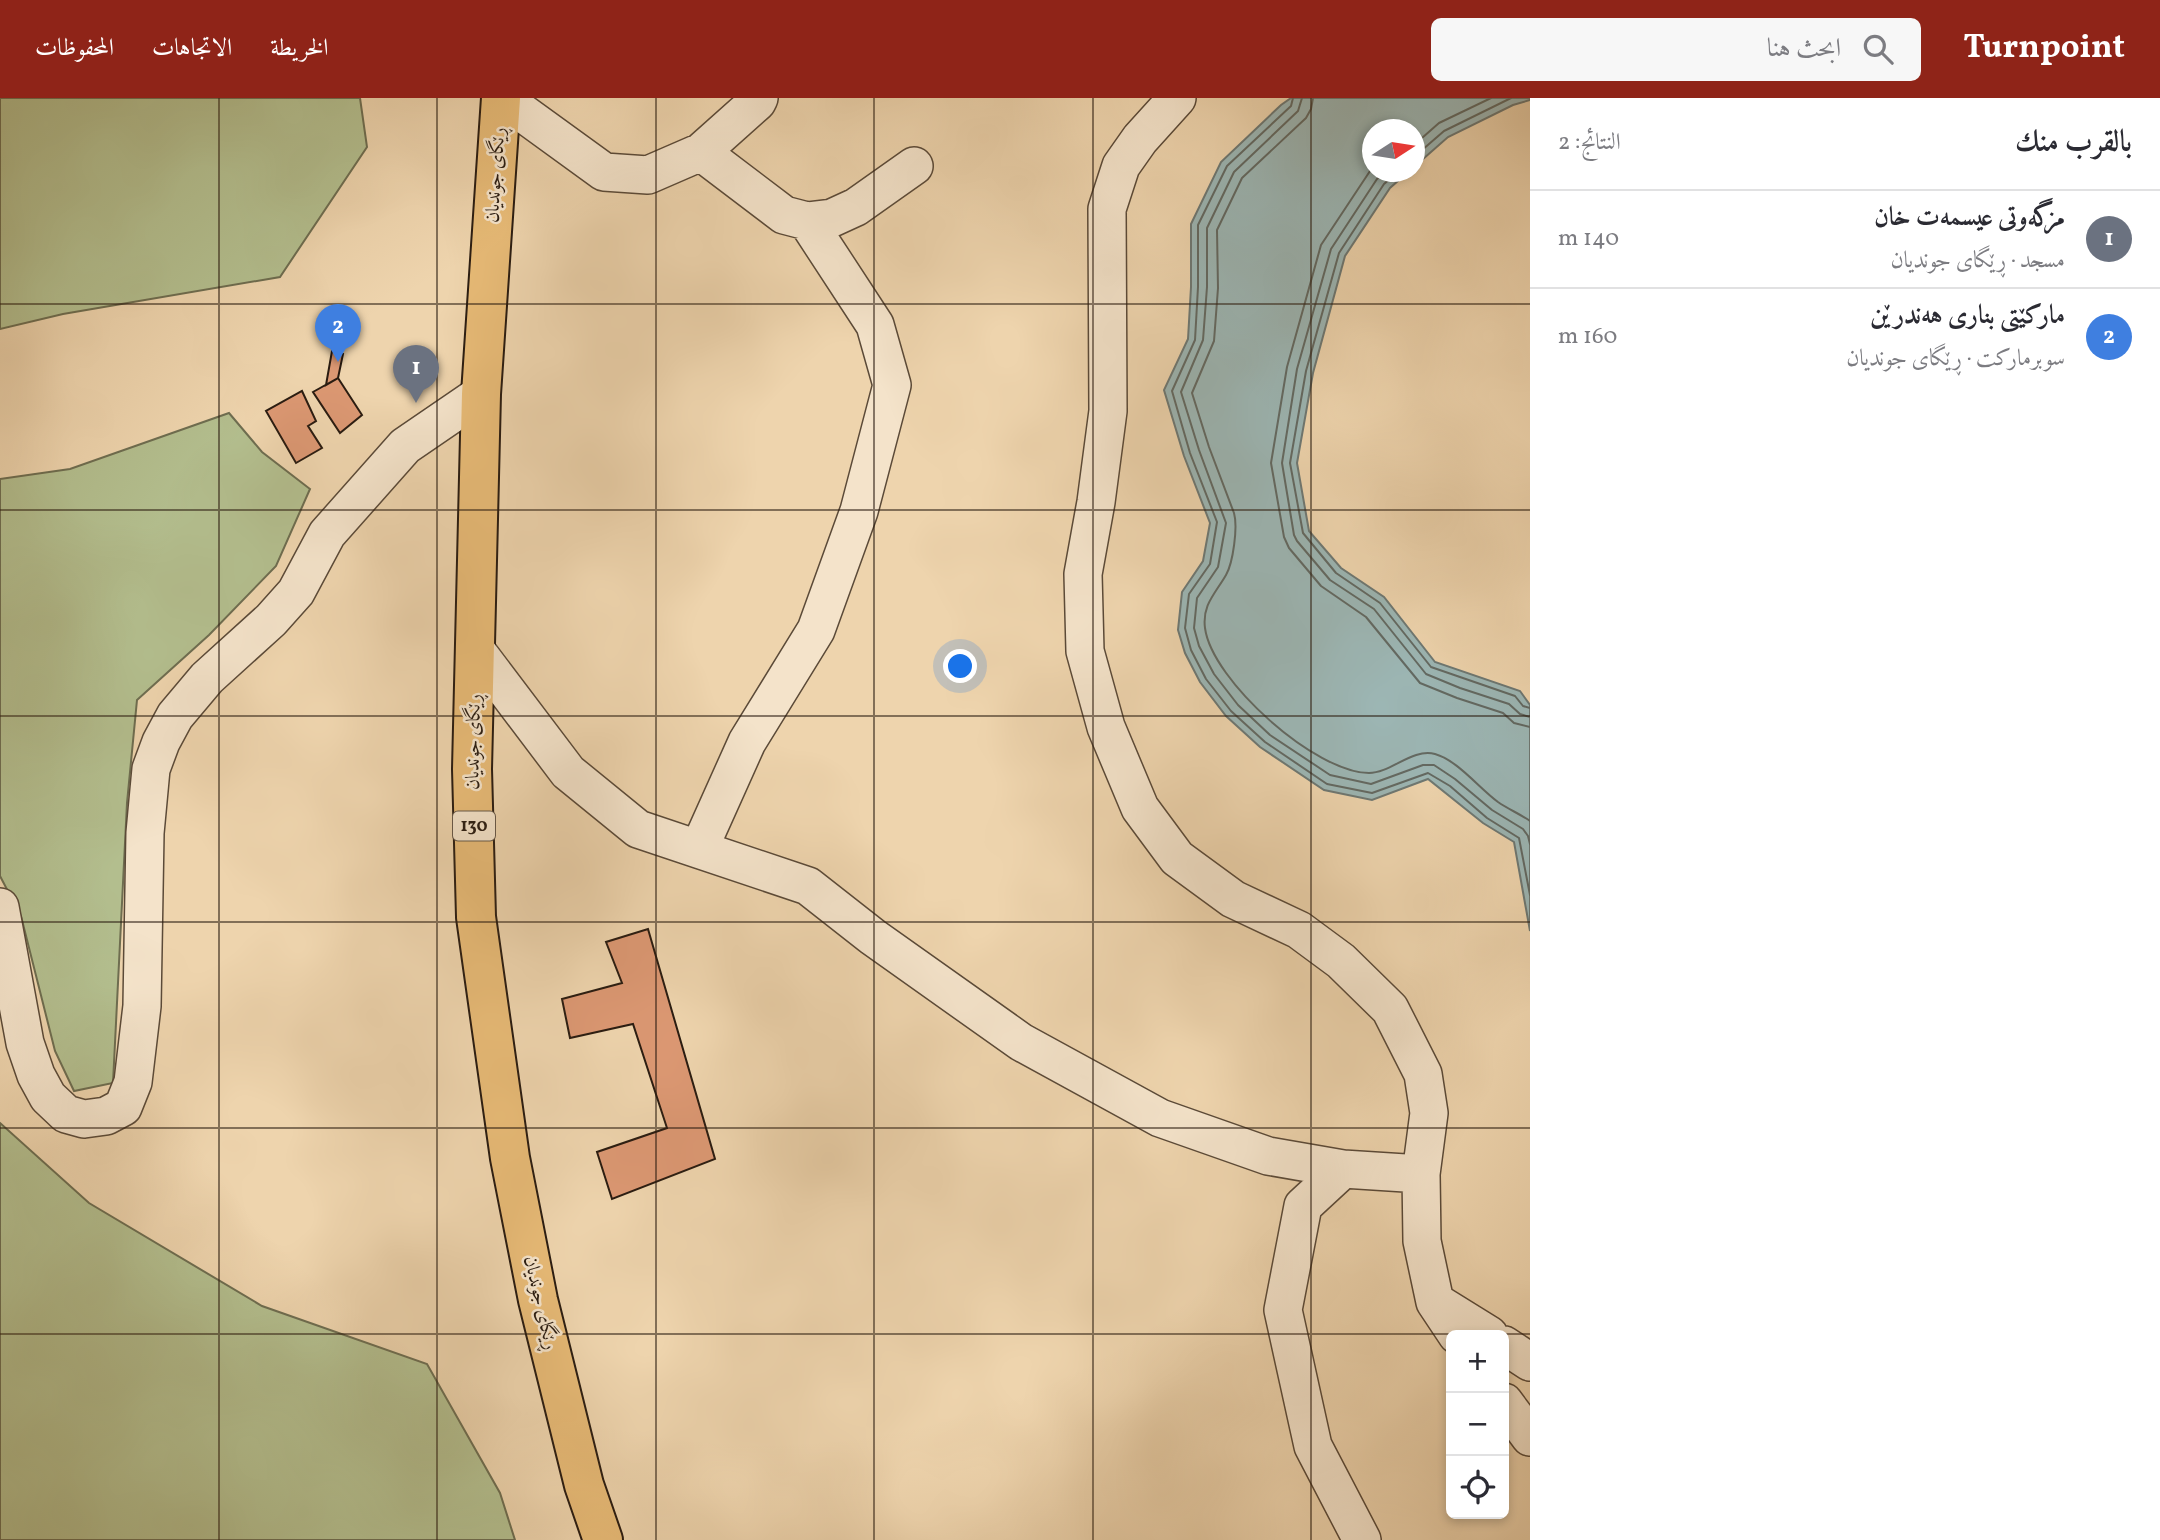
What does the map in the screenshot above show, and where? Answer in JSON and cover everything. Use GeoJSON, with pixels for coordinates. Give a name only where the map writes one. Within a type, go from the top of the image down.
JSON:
{"type":"FeatureCollection","features":[{"type":"Feature","properties":{"kind":"main road","name":"ڕێگای جوندیان"},"geometry":{"type":"LineString","coordinates":[[501,98],[481,394],[472,769],[476,916],[510,1157],[538,1300],[584,1485],[603,1540]]}},
{"type":"Feature","properties":{"kind":"street"},"geometry":{"type":"LineString","coordinates":[[501,98],[604,172],[648,175],[701,152],[759,98]]}},
{"type":"Feature","properties":{"kind":"street"},"geometry":{"type":"LineString","coordinates":[[1177,98],[1140,139],[1121,166],[1107,209],[1108,411],[1083,574],[1085,651],[1106,727],[1140,808],[1177,858],[1233,900],[1299,930],[1341,961],[1390,1009],[1423,1074],[1429,1113],[1421,1174],[1422,1241],[1435,1301],[1454,1330]]}},
{"type":"Feature","properties":{"kind":"street"},"geometry":{"type":"LineString","coordinates":[[701,152],[784,215],[807,221],[832,218],[856,207],[914,166]]}},
{"type":"Feature","properties":{"kind":"street"},"geometry":{"type":"LineString","coordinates":[[699,849],[747,742],[816,631],[859,511],[892,385],[875,326],[807,221]]}},
{"type":"Feature","properties":{"kind":"street"},"geometry":{"type":"LineString","coordinates":[[0,907],[25,1043],[36,1075],[48,1097],[66,1114],[84,1119],[106,1116],[123,1107],[133,1082],[142,1006],[145,833],[151,769],[175,716],[206,678],[271,620],[296,592],[327,534],[405,446],[481,394]]}},
{"type":"Feature","properties":{"kind":"street"},"geometry":{"type":"LineString","coordinates":[[475,649],[568,772],[638,829],[808,886],[873,937],[1021,1042],[1160,1118],[1268,1156],[1343,1169],[1421,1174]]}},
{"type":"Feature","properties":{"kind":"street"},"geometry":{"type":"LineString","coordinates":[[1343,1169],[1303,1206],[1283,1310],[1312,1446],[1362,1540]]}},
{"type":"Feature","properties":{"kind":"street"},"geometry":{"type":"LineString","coordinates":[[1435,1301],[1481,1330]]}},
{"type":"Feature","properties":{"kind":"street"},"geometry":{"type":"LineString","coordinates":[[1509,1348],[1530,1362]]}},
{"type":"Feature","properties":{"kind":"street"},"geometry":{"type":"LineString","coordinates":[[1509,1409],[1530,1437]]}},
{"type":"Feature","properties":{"kind":"green space"},"geometry":{"type":"Polygon","coordinates":[[[0,98],[360,98],[367,147],[280,277],[63,314],[0,329],[0,98]]]}},
{"type":"Feature","properties":{"kind":"green space"},"geometry":{"type":"Polygon","coordinates":[[[229,413],[262,452],[310,489],[276,566],[209,635],[137,700],[127,803],[113,1083],[74,1091],[55,1051],[21,916],[0,876],[0,479],[70,469],[229,413]]]}},
{"type":"Feature","properties":{"kind":"green space"},"geometry":{"type":"Polygon","coordinates":[[[0,1123],[89,1203],[262,1306],[427,1364],[500,1493],[515,1540],[0,1540],[0,1123]]]}},
{"type":"Feature","properties":{"kind":"water"},"geometry":{"type":"Polygon","coordinates":[[[1291,98],[1530,98],[1448,137],[1425,157],[1425,119],[1362,119],[1362,182],[1397,182],[1345,256],[1313,373],[1297,463],[1309,531],[1341,568],[1384,597],[1435,662],[1520,691],[1530,705],[1530,931],[1514,842],[1483,823],[1428,779],[1372,800],[1324,790],[1260,747],[1226,716],[1200,682],[1185,653],[1178,630],[1182,592],[1203,561],[1210,523],[1184,456],[1164,390],[1188,339],[1191,224],[1221,162],[1291,98]]]}},
{"type":"Feature","properties":{"kind":"building"},"geometry":{"type":"Polygon","coordinates":[[[332,351],[343,354],[338,378],[326,385],[332,351]]]}},
{"type":"Feature","properties":{"kind":"building"},"geometry":{"type":"Polygon","coordinates":[[[338,378],[362,415],[340,433],[313,392],[338,378]]]}},
{"type":"Feature","properties":{"kind":"building"},"geometry":{"type":"Polygon","coordinates":[[[302,391],[316,421],[308,426],[322,448],[296,463],[266,411],[302,391]]]}},
{"type":"Feature","properties":{"kind":"building"},"geometry":{"type":"Polygon","coordinates":[[[648,929],[715,1159],[612,1199],[597,1152],[667,1128],[633,1024],[570,1038],[562,999],[622,983],[606,942],[648,929]]]}},
{"type":"Feature","properties":{"kind":"place","name":"مارکێتی بناری هەندرێن"},"geometry":{"type":"Point","coordinates":[338,362]}},
{"type":"Feature","properties":{"kind":"place","name":"مزگەوتی عیسمەت خان"},"geometry":{"type":"Point","coordinates":[416,403]}}]}
